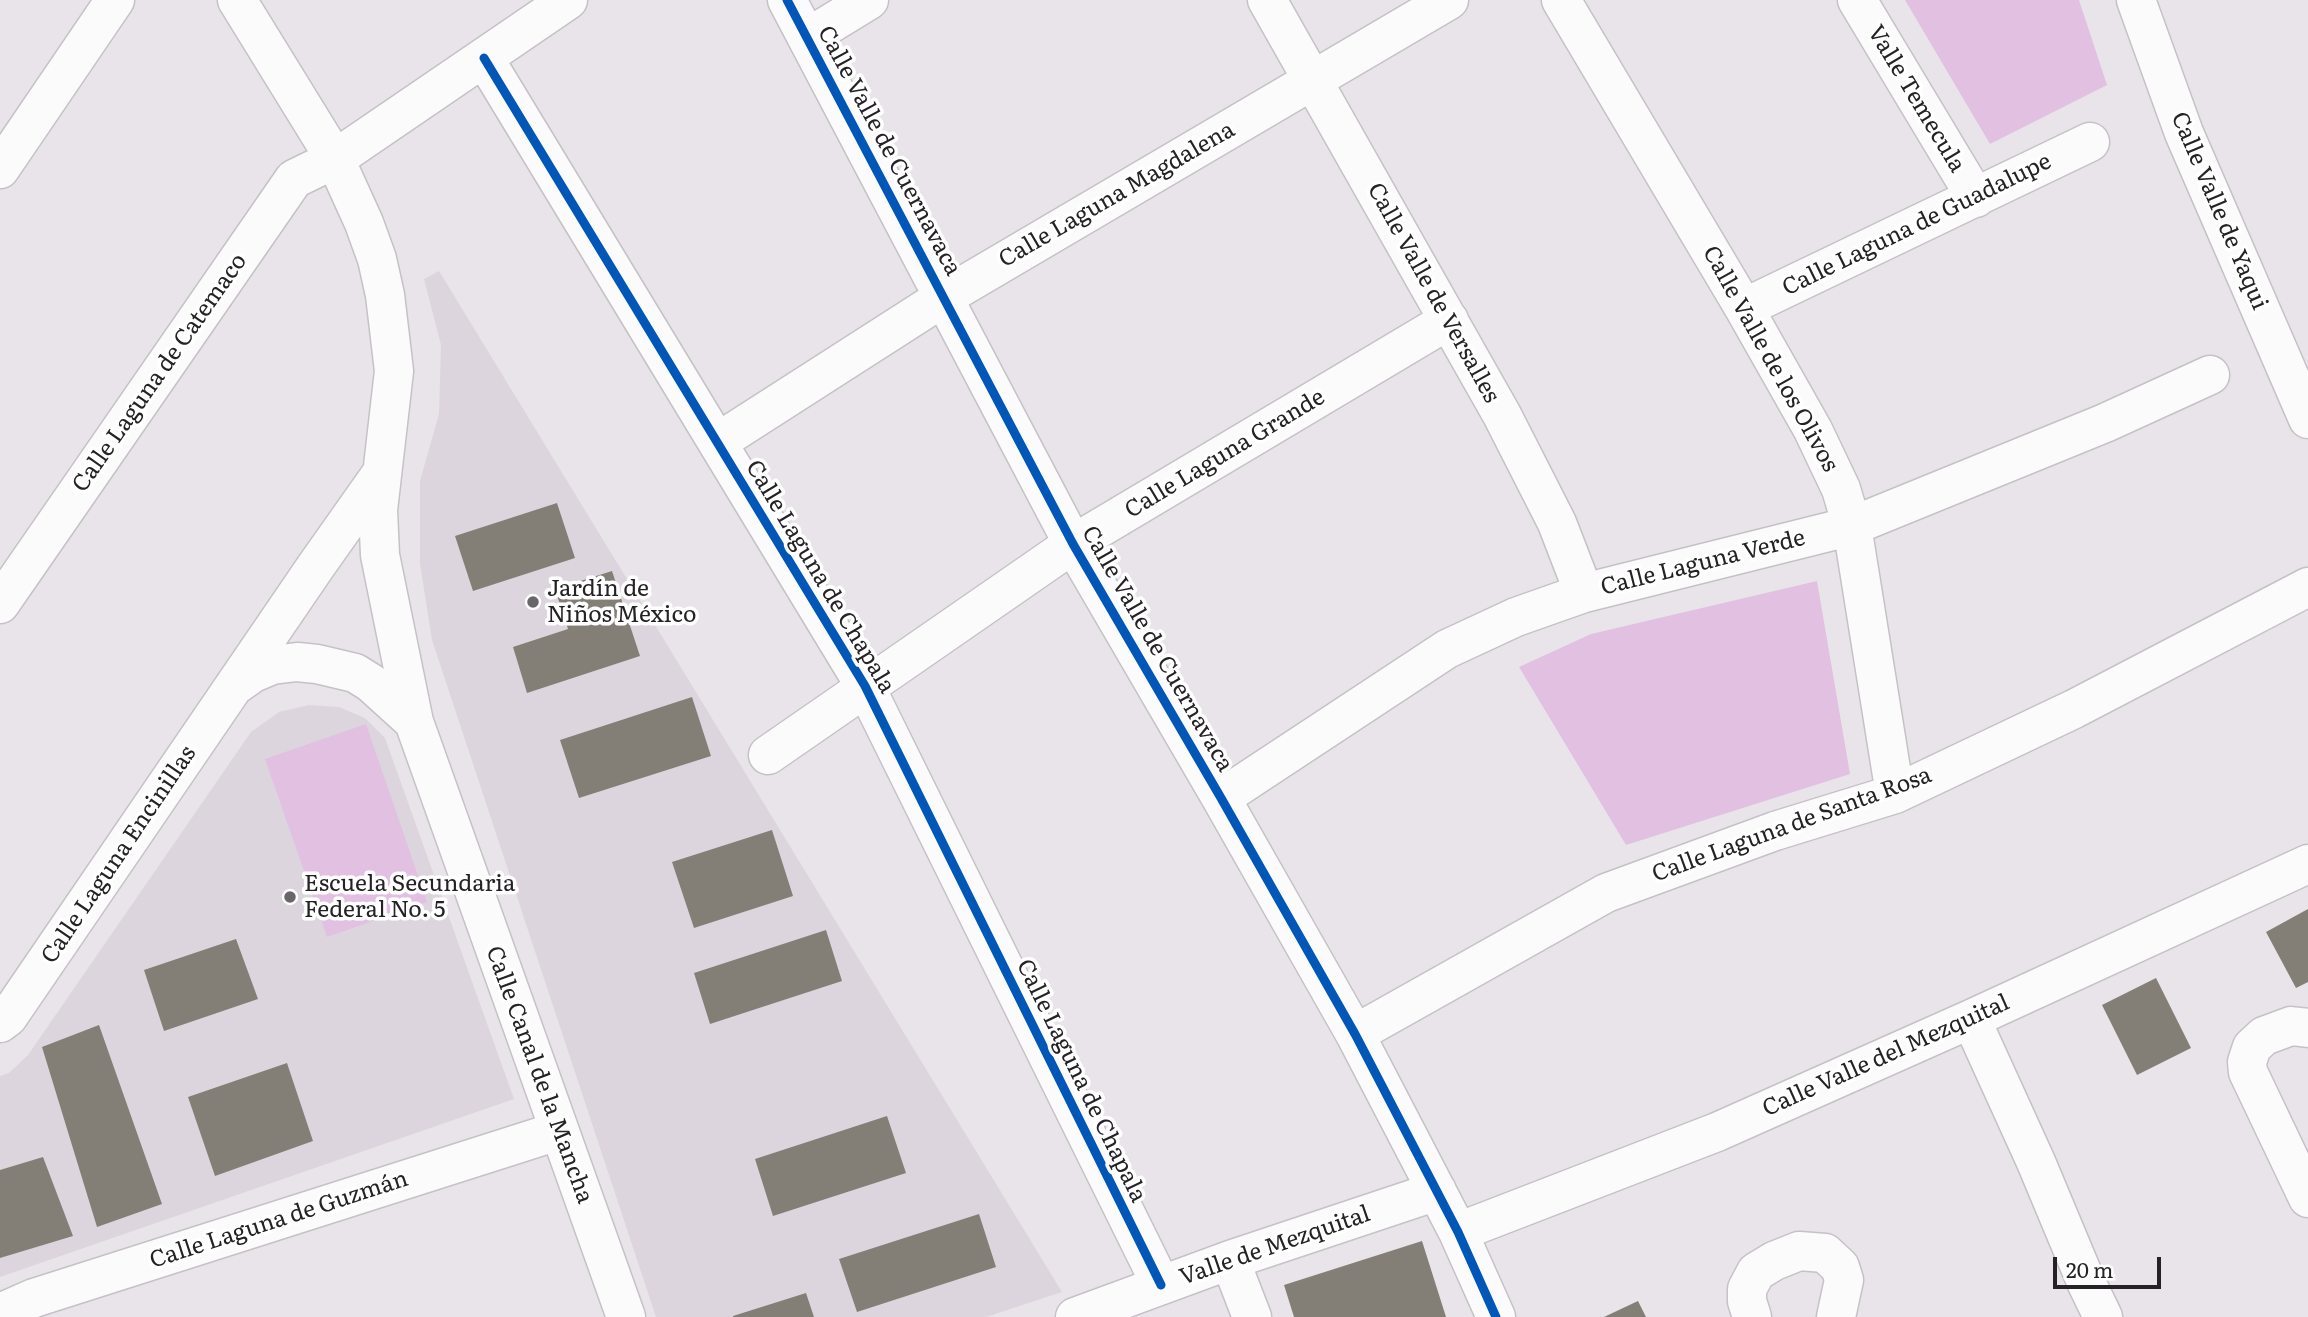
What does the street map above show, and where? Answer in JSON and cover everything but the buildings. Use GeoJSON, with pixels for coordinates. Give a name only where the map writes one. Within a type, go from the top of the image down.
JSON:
{"type":"FeatureCollection","features":[{"type":"Feature","properties":{"kind":"street"},"geometry":{"type":"LineString","coordinates":[[0,169],[114,0]]}},
{"type":"Feature","properties":{"kind":"street","name":"Calle Canal de la Mancha"},"geometry":{"type":"LineString","coordinates":[[237,0],[335,159],[365,223],[377,258],[385,295],[394,370],[378,510],[380,555],[414,722],[626,1317]]}},
{"type":"Feature","properties":{"kind":"street","name":"Calle Laguna de Catemaco"},"geometry":{"type":"LineString","coordinates":[[0,604],[294,179],[335,159],[568,0]]}},
{"type":"Feature","properties":{"kind":"street","name":"Calle Valle de Cuernavaca"},"geometry":{"type":"LineString","coordinates":[[787,0],[1073,544],[1355,1034],[1458,1232],[1496,1317]]}},
{"type":"Feature","properties":{"kind":"street"},"geometry":{"type":"LineString","coordinates":[[807,38],[869,0]]}},
{"type":"Feature","properties":{"kind":"street","name":"Calle Valle de Versalles"},"geometry":{"type":"LineString","coordinates":[[1267,0],[1449,320],[1544,496],[1584,593]]}},
{"type":"Feature","properties":{"kind":"street","name":"Calle Laguna Magdalena"},"geometry":{"type":"LineString","coordinates":[[718,442],[944,296],[1448,0]]}},
{"type":"Feature","properties":{"kind":"street","name":"Calle Valle de los Olivos"},"geometry":{"type":"LineString","coordinates":[[1561,0],[1744,308],[1813,430],[1841,489],[1852,526],[1895,794]]}},
{"type":"Feature","properties":{"kind":"street","name":"Valle Temecula"},"geometry":{"type":"LineString","coordinates":[[1857,0],[1976,198]]}},
{"type":"Feature","properties":{"kind":"street","name":"Calle Valle de Yaqui"},"geometry":{"type":"LineString","coordinates":[[2136,0],[2184,133],[2308,419]]}},
{"type":"Feature","properties":{"kind":"street","name":"Calle Laguna de Chapala"},"geometry":{"type":"LineString","coordinates":[[484,58],[865,687],[1161,1285]]}},
{"type":"Feature","properties":{"kind":"street","name":"Calle Laguna de Guadalupe"},"geometry":{"type":"LineString","coordinates":[[1744,308],[2090,142]]}},
{"type":"Feature","properties":{"kind":"street","name":"Calle Laguna Grande"},"geometry":{"type":"LineString","coordinates":[[768,755],[1073,544],[1449,320]]}},
{"type":"Feature","properties":{"kind":"street","name":"Calle Laguna Verde"},"geometry":{"type":"LineString","coordinates":[[1221,798],[1447,649],[1516,617],[1584,593],[1852,526],[2105,423],[2210,375]]}},
{"type":"Feature","properties":{"kind":"street","name":"Calle Laguna Encinillas"},"geometry":{"type":"LineString","coordinates":[[0,1023],[8,1017],[381,474]]}},
{"type":"Feature","properties":{"kind":"street","name":"Calle Laguna de Santa Rosa"},"geometry":{"type":"LineString","coordinates":[[1355,1034],[1606,893],[1774,831],[1895,794],[2074,709],[2308,587]]}},
{"type":"Feature","properties":{"kind":"street","name":"Calle Laguna Encinillas"},"geometry":{"type":"LineString","coordinates":[[236,685],[253,673],[272,665],[297,662],[317,664],[355,673],[370,682],[414,722]]}},
{"type":"Feature","properties":{"kind":"street","name":"Calle Valle del Mezquital"},"geometry":{"type":"LineString","coordinates":[[1458,1232],[1717,1132],[2308,864]]}},
{"type":"Feature","properties":{"kind":"street"},"geometry":{"type":"LineString","coordinates":[[1971,1019],[2095,1301],[2069,1317]]}},
{"type":"Feature","properties":{"kind":"street"},"geometry":{"type":"LineString","coordinates":[[2302,1183],[2248,1072],[2247,1062],[2252,1047],[2264,1036],[2291,1026],[2308,1028]]}},
{"type":"Feature","properties":{"kind":"street"},"geometry":{"type":"LineString","coordinates":[[2302,1183],[2308,1130]]}},
{"type":"Feature","properties":{"kind":"street","name":"Calle Laguna de Guzmán"},"geometry":{"type":"LineString","coordinates":[[0,1312],[34,1298],[558,1131]]}},
{"type":"Feature","properties":{"kind":"street","name":"Valle de Mezquital"},"geometry":{"type":"LineString","coordinates":[[1075,1317],[1230,1260],[1437,1191]]}},
{"type":"Feature","properties":{"kind":"street"},"geometry":{"type":"LineString","coordinates":[[1752,1317],[1747,1289],[1756,1272],[1799,1251],[1825,1253],[1840,1267],[1844,1280],[1836,1317]]}},
{"type":"Feature","properties":{"kind":"street"},"geometry":{"type":"LineString","coordinates":[[1230,1260],[1252,1317]]}},
{"type":"Feature","properties":{"kind":"shaded area"},"geometry":{"type":"Polygon","coordinates":[[[1905,0],[2079,0],[2107,85],[1990,144],[1905,0]]]}},
{"type":"Feature","properties":{"kind":"shaded area"},"geometry":{"type":"Polygon","coordinates":[[[439,271],[1062,1292],[986,1317],[656,1317],[432,640],[420,564],[420,481],[439,414],[441,345],[424,279],[439,271]]]}},
{"type":"Feature","properties":{"kind":"shaded area"},"geometry":{"type":"Polygon","coordinates":[[[1817,581],[1850,774],[1626,845],[1519,667],[1591,634],[1817,581]]]}},
{"type":"Feature","properties":{"kind":"shaded area","name":"Escuela Secundaria Federal No. 5"},"geometry":{"type":"Polygon","coordinates":[[[309,705],[339,707],[365,718],[385,738],[514,1099],[0,1277],[0,1076],[9,1073],[28,1055],[251,732],[279,712],[309,705]]]}},
{"type":"Feature","properties":{"kind":"shaded area"},"geometry":{"type":"Polygon","coordinates":[[[366,724],[427,902],[327,937],[265,759],[366,724]]]}},
{"type":"Feature","properties":{"kind":"cycle path"},"geometry":{"type":"LineString","coordinates":[[787,0],[1073,544],[1355,1034],[1458,1232],[1496,1317]]}},
{"type":"Feature","properties":{"kind":"cycle path"},"geometry":{"type":"LineString","coordinates":[[484,58],[865,686],[1161,1285]]}},
{"type":"Feature","properties":{"kind":"place","name":"Jardín de Niños México"},"geometry":{"type":"Point","coordinates":[533,602]}},
{"type":"Feature","properties":{"kind":"place","name":"Escuela Secundaria Federal No. 5"},"geometry":{"type":"Point","coordinates":[290,897]}}]}
